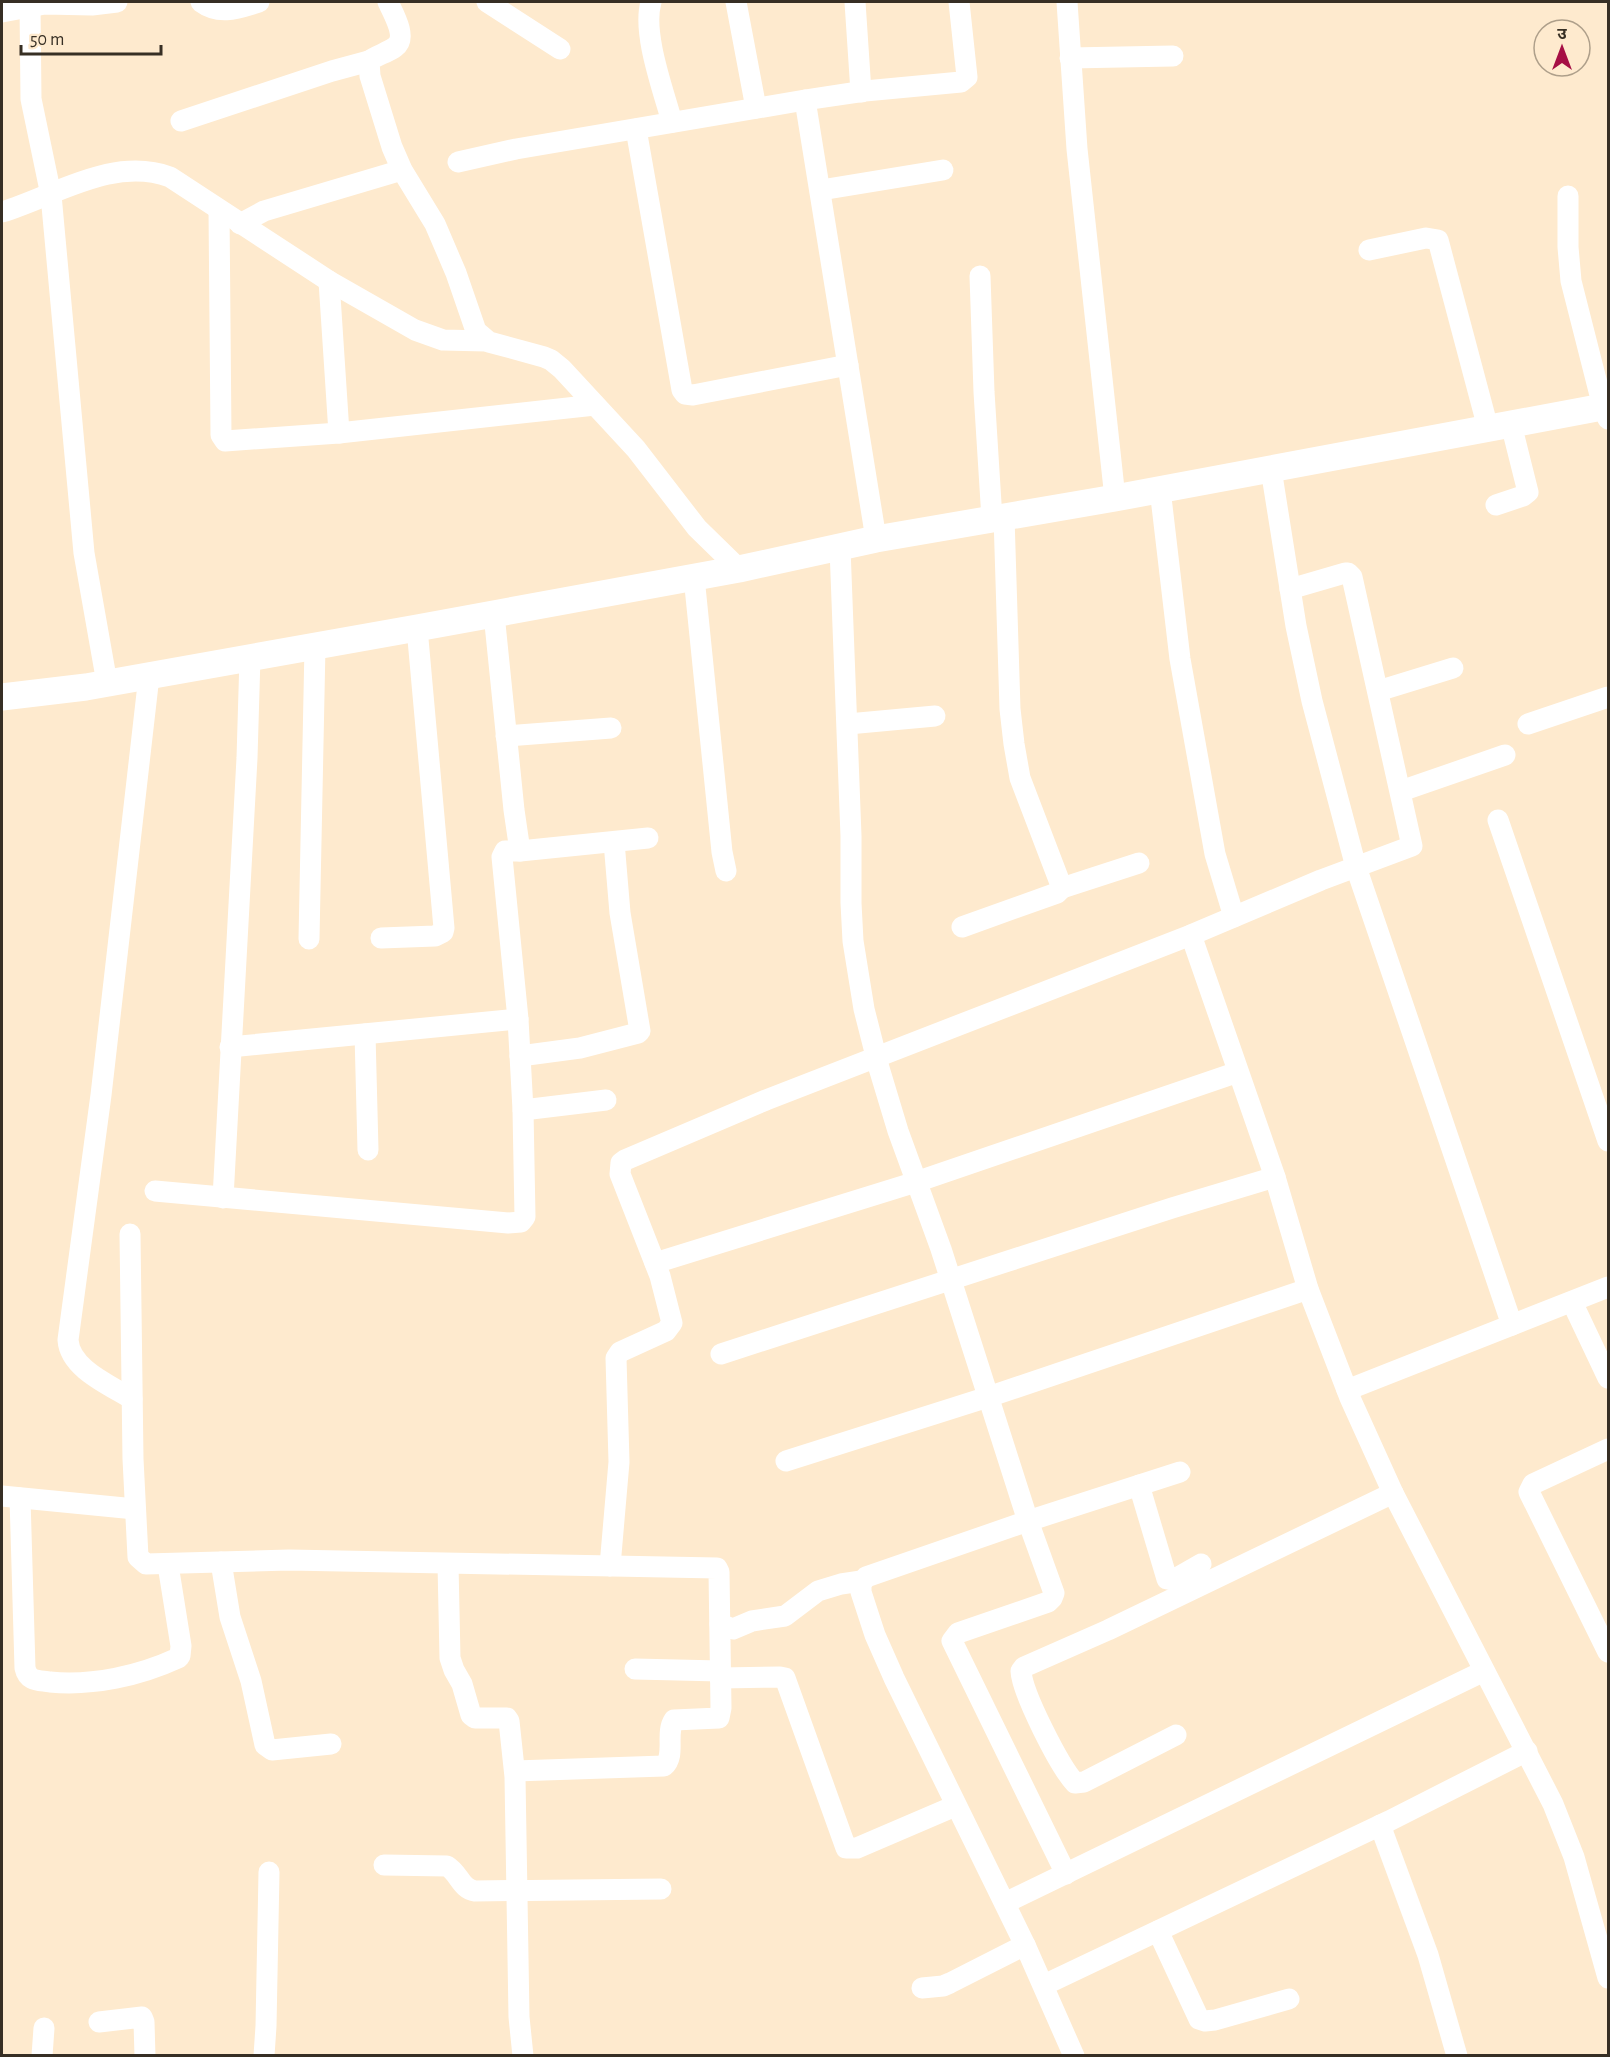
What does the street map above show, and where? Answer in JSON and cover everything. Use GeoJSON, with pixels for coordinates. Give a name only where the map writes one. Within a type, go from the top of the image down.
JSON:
{"type":"FeatureCollection","features":[{"type":"Feature","properties":{"kind":"street"},"geometry":{"type":"LineString","coordinates":[[2,12],[55,3],[101,5],[117,2]]}},
{"type":"Feature","properties":{"kind":"street"},"geometry":{"type":"LineString","coordinates":[[201,2],[214,8],[227,10],[259,2]]}},
{"type":"Feature","properties":{"kind":"street"},"geometry":{"type":"LineString","coordinates":[[181,121],[369,61],[397,46],[400,34],[388,2]]}},
{"type":"Feature","properties":{"kind":"street"},"geometry":{"type":"LineString","coordinates":[[487,2],[560,49]]}},
{"type":"Feature","properties":{"kind":"street"},"geometry":{"type":"LineString","coordinates":[[651,2],[648,17],[650,36],[672,122]]}},
{"type":"Feature","properties":{"kind":"street"},"geometry":{"type":"LineString","coordinates":[[736,2],[756,108]]}},
{"type":"Feature","properties":{"kind":"street"},"geometry":{"type":"LineString","coordinates":[[855,2],[861,92]]}},
{"type":"Feature","properties":{"kind":"street"},"geometry":{"type":"LineString","coordinates":[[458,162],[516,149],[805,100],[966,80],[967,71],[959,2]]}},
{"type":"Feature","properties":{"kind":"street"},"geometry":{"type":"LineString","coordinates":[[1067,2],[1077,149],[1115,498]]}},
{"type":"Feature","properties":{"kind":"street"},"geometry":{"type":"LineString","coordinates":[[30,6],[31,99],[51,195],[84,553],[107,683]]}},
{"type":"Feature","properties":{"kind":"street"},"geometry":{"type":"LineString","coordinates":[[1070,58],[1173,56]]}},
{"type":"Feature","properties":{"kind":"street"},"geometry":{"type":"LineString","coordinates":[[369,61],[370,76],[384,126],[402,170],[435,224],[456,273],[473,325],[486,341]]}},
{"type":"Feature","properties":{"kind":"street"},"geometry":{"type":"LineString","coordinates":[[805,100],[876,539]]}},
{"type":"Feature","properties":{"kind":"street"},"geometry":{"type":"LineString","coordinates":[[636,129],[682,390],[686,394],[693,395],[848,366]]}},
{"type":"Feature","properties":{"kind":"street"},"geometry":{"type":"LineString","coordinates":[[2,212],[94,178],[138,170],[156,172],[170,177],[329,281],[415,330],[431,337],[452,341],[486,341],[551,360],[636,449],[697,528],[739,570]]}},
{"type":"Feature","properties":{"kind":"street"},"geometry":{"type":"LineString","coordinates":[[240,224],[264,211],[402,170]]}},
{"type":"Feature","properties":{"kind":"street"},"geometry":{"type":"LineString","coordinates":[[821,190],[943,170]]}},
{"type":"Feature","properties":{"kind":"street"},"geometry":{"type":"LineString","coordinates":[[2,697],[107,683],[148,685],[315,654],[418,638],[495,622],[696,588],[739,570],[841,559],[876,539],[1001,526],[1115,498],[1162,503],[1272,477],[1507,433],[1606,411],[1571,281],[1568,196]]}},
{"type":"Feature","properties":{"kind":"street"},"geometry":{"type":"LineString","coordinates":[[219,210],[222,439],[229,441],[339,433],[595,405]]}},
{"type":"Feature","properties":{"kind":"street"},"geometry":{"type":"LineString","coordinates":[[1369,250],[1426,238],[1438,240],[1528,492],[1523,496],[1496,505]]}},
{"type":"Feature","properties":{"kind":"street"},"geometry":{"type":"LineString","coordinates":[[980,276],[984,392],[1001,526],[1010,709],[1016,762],[1062,888]]}},
{"type":"Feature","properties":{"kind":"street"},"geometry":{"type":"LineString","coordinates":[[329,281],[339,433]]}},
{"type":"Feature","properties":{"kind":"street"},"geometry":{"type":"LineString","coordinates":[[1272,477],[1290,589],[1312,701],[1356,867],[1512,1325]]}},
{"type":"Feature","properties":{"kind":"street"},"geometry":{"type":"LineString","coordinates":[[1162,503],[1180,659],[1215,854],[1234,917]]}},
{"type":"Feature","properties":{"kind":"street"},"geometry":{"type":"LineString","coordinates":[[841,559],[848,724],[853,941],[864,1009],[916,1182],[941,1249],[1028,1521],[1054,1593],[1052,1598],[958,1633],[952,1641],[1066,1874]]}},
{"type":"Feature","properties":{"kind":"street"},"geometry":{"type":"LineString","coordinates":[[610,1566],[619,1462],[616,1358],[620,1352],[666,1332],[672,1323],[655,1263],[620,1174],[621,1163],[765,1100],[1191,935],[1321,880],[1410,848],[1413,844],[1351,574],[1345,573],[1290,589]]}},
{"type":"Feature","properties":{"kind":"street"},"geometry":{"type":"LineString","coordinates":[[696,588],[722,852],[726,871]]}},
{"type":"Feature","properties":{"kind":"street"},"geometry":{"type":"LineString","coordinates":[[495,622],[520,851]]}},
{"type":"Feature","properties":{"kind":"street"},"geometry":{"type":"LineString","coordinates":[[381,938],[435,936],[443,932],[444,928],[418,638]]}},
{"type":"Feature","properties":{"kind":"street"},"geometry":{"type":"LineString","coordinates":[[309,939],[315,654]]}},
{"type":"Feature","properties":{"kind":"street"},"geometry":{"type":"LineString","coordinates":[[223,1198],[247,758],[249,666]]}},
{"type":"Feature","properties":{"kind":"street"},"geometry":{"type":"LineString","coordinates":[[1378,691],[1453,668]]}},
{"type":"Feature","properties":{"kind":"street"},"geometry":{"type":"LineString","coordinates":[[132,1399],[78,1363],[69,1347],[68,1340],[103,1083],[148,685]]}},
{"type":"Feature","properties":{"kind":"street"},"geometry":{"type":"LineString","coordinates":[[1528,724],[1608,697]]}},
{"type":"Feature","properties":{"kind":"street"},"geometry":{"type":"LineString","coordinates":[[848,724],[935,716]]}},
{"type":"Feature","properties":{"kind":"street"},"geometry":{"type":"LineString","coordinates":[[506,736],[611,728]]}},
{"type":"Feature","properties":{"kind":"street"},"geometry":{"type":"LineString","coordinates":[[1401,791],[1505,755]]}},
{"type":"Feature","properties":{"kind":"street"},"geometry":{"type":"LineString","coordinates":[[1498,820],[1608,1141]]}},
{"type":"Feature","properties":{"kind":"street"},"geometry":{"type":"LineString","coordinates":[[155,1191],[399,1214],[508,1223],[521,1222],[526,1210],[524,1110],[518,1019],[502,856],[506,851],[648,838]]}},
{"type":"Feature","properties":{"kind":"street"},"geometry":{"type":"LineString","coordinates":[[520,1056],[580,1048],[640,1031],[620,913],[614,842]]}},
{"type":"Feature","properties":{"kind":"street"},"geometry":{"type":"LineString","coordinates":[[962,927],[1057,893],[1062,888],[1139,863]]}},
{"type":"Feature","properties":{"kind":"street"},"geometry":{"type":"LineString","coordinates":[[1191,935],[1275,1177],[1308,1289],[1347,1390],[1393,1493],[1554,1804],[1568,1839],[1608,1978]]}},
{"type":"Feature","properties":{"kind":"street"},"geometry":{"type":"LineString","coordinates":[[230,1047],[518,1019]]}},
{"type":"Feature","properties":{"kind":"street"},"geometry":{"type":"LineString","coordinates":[[365,1034],[368,1150]]}},
{"type":"Feature","properties":{"kind":"street"},"geometry":{"type":"LineString","coordinates":[[655,1263],[916,1182],[1238,1072]]}},
{"type":"Feature","properties":{"kind":"street"},"geometry":{"type":"LineString","coordinates":[[524,1110],[606,1100]]}},
{"type":"Feature","properties":{"kind":"street"},"geometry":{"type":"LineString","coordinates":[[722,1354],[1172,1208],[1275,1177]]}},
{"type":"Feature","properties":{"kind":"street"},"geometry":{"type":"LineString","coordinates":[[130,1234],[135,1509],[138,1557],[146,1564],[289,1560],[717,1568],[719,1572],[721,1714],[718,1718],[674,1720],[670,1727],[669,1761],[664,1766],[515,1771]]}},
{"type":"Feature","properties":{"kind":"street"},"geometry":{"type":"LineString","coordinates":[[1347,1390],[1608,1287]]}},
{"type":"Feature","properties":{"kind":"street"},"geometry":{"type":"LineString","coordinates":[[786,1461],[988,1397],[1308,1289]]}},
{"type":"Feature","properties":{"kind":"street"},"geometry":{"type":"LineString","coordinates":[[1572,1302],[1608,1378]]}},
{"type":"Feature","properties":{"kind":"street"},"geometry":{"type":"LineString","coordinates":[[1608,1449],[1533,1484],[1529,1492],[1608,1652]]}},
{"type":"Feature","properties":{"kind":"street"},"geometry":{"type":"LineString","coordinates":[[720,1624],[734,1629],[752,1621],[784,1616],[818,1591],[861,1581],[866,1577],[1028,1521],[1180,1472]]}},
{"type":"Feature","properties":{"kind":"street"},"geometry":{"type":"LineString","coordinates":[[1138,1485],[1167,1579],[1173,1580],[1201,1564]]}},
{"type":"Feature","properties":{"kind":"street"},"geometry":{"type":"LineString","coordinates":[[1176,1735],[1084,1782],[1075,1783],[1050,1743],[1026,1692],[1021,1671],[1024,1667],[1108,1630],[1393,1493]]}},
{"type":"Feature","properties":{"kind":"street"},"geometry":{"type":"LineString","coordinates":[[135,1509],[11,1497],[26,1674],[33,1680],[97,1682],[151,1668],[178,1658],[181,1646],[168,1565]]}},
{"type":"Feature","properties":{"kind":"street"},"geometry":{"type":"LineString","coordinates":[[221,1562],[230,1617],[251,1681],[265,1745],[272,1750],[331,1744]]}},
{"type":"Feature","properties":{"kind":"street"},"geometry":{"type":"LineString","coordinates":[[448,1564],[452,1665],[462,1684],[471,1715],[475,1718],[509,1719],[515,1771],[519,2017],[523,2055]]}},
{"type":"Feature","properties":{"kind":"street"},"geometry":{"type":"LineString","coordinates":[[861,1581],[861,1592],[875,1635],[955,1806],[1044,1985],[1074,2055]]}},
{"type":"Feature","properties":{"kind":"street"},"geometry":{"type":"LineString","coordinates":[[635,1668],[784,1678],[846,1848],[856,1848],[955,1806]]}},
{"type":"Feature","properties":{"kind":"street"},"geometry":{"type":"LineString","coordinates":[[1005,1903],[1484,1671]]}},
{"type":"Feature","properties":{"kind":"street"},"geometry":{"type":"LineString","coordinates":[[1044,1985],[1380,1825],[1527,1751]]}},
{"type":"Feature","properties":{"kind":"street"},"geometry":{"type":"LineString","coordinates":[[1380,1825],[1428,1955],[1457,2055]]}},
{"type":"Feature","properties":{"kind":"street"},"geometry":{"type":"LineString","coordinates":[[384,1865],[447,1866],[471,1890],[661,1890]]}},
{"type":"Feature","properties":{"kind":"street"},"geometry":{"type":"LineString","coordinates":[[264,2055],[269,1872]]}},
{"type":"Feature","properties":{"kind":"street"},"geometry":{"type":"LineString","coordinates":[[1158,1931],[1199,2019],[1215,2020],[1289,1999]]}},
{"type":"Feature","properties":{"kind":"street"},"geometry":{"type":"LineString","coordinates":[[922,1988],[950,1983],[1025,1945]]}},
{"type":"Feature","properties":{"kind":"street"},"geometry":{"type":"LineString","coordinates":[[99,2022],[142,2017],[145,2055]]}},
{"type":"Feature","properties":{"kind":"street"},"geometry":{"type":"LineString","coordinates":[[42,2055],[44,2028]]}}]}
